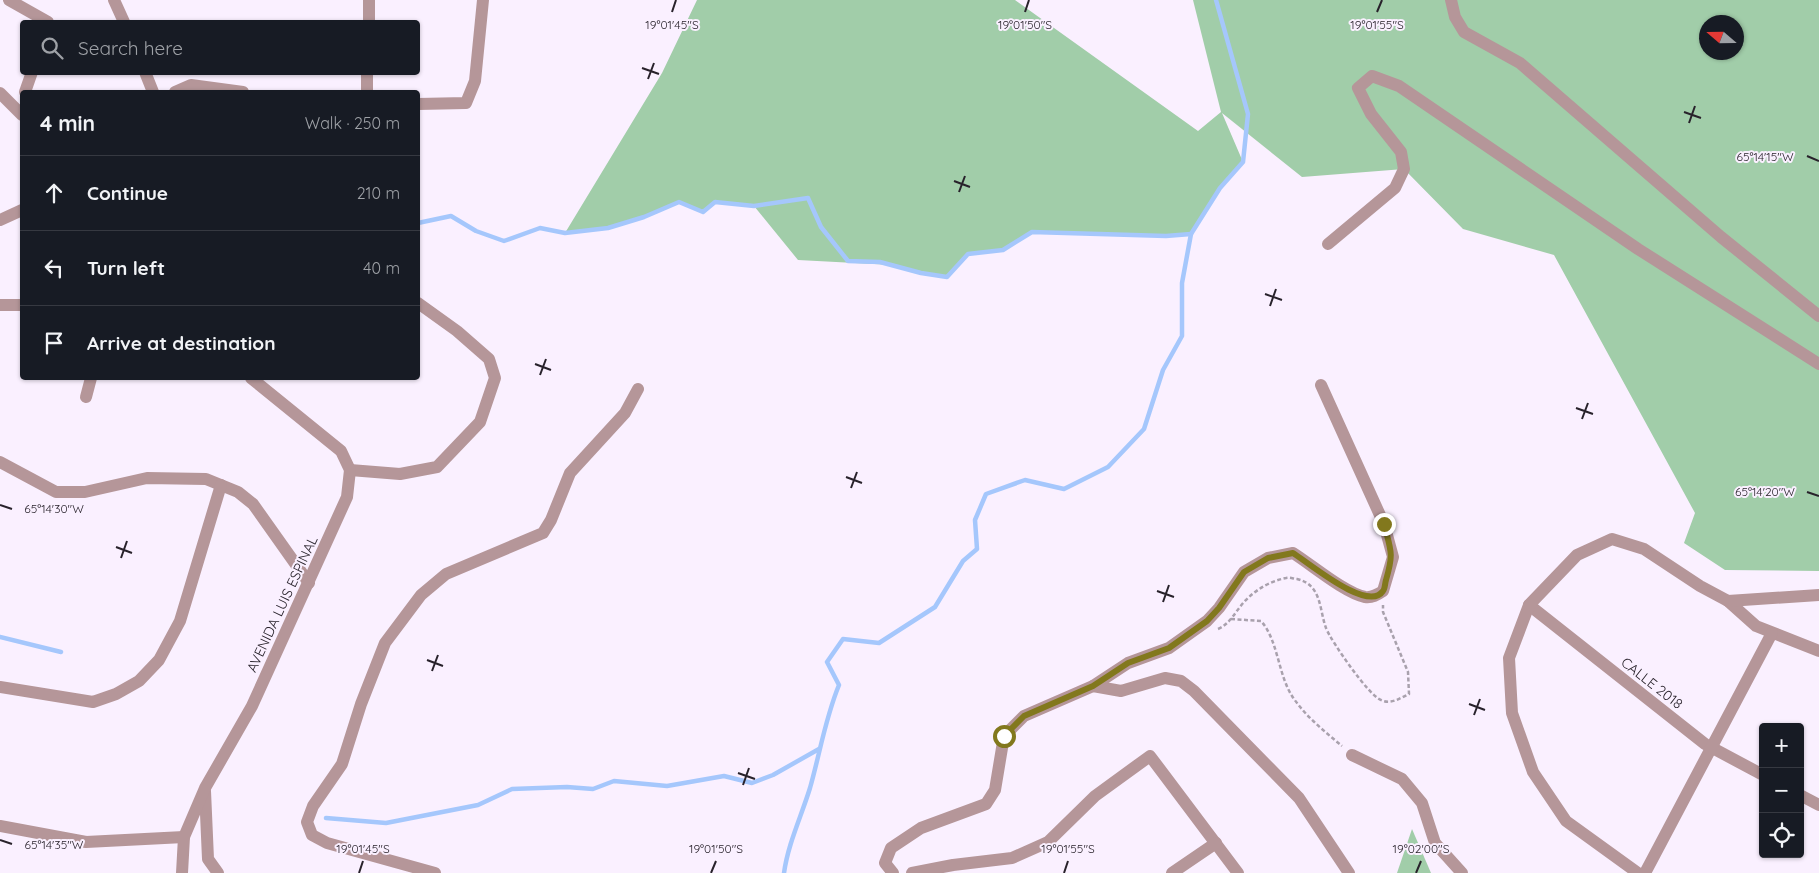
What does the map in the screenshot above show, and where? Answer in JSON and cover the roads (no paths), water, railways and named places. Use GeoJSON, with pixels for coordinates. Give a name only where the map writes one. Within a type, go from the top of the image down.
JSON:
{"type":"FeatureCollection","features":[{"type":"Feature","properties":{"kind":"street"},"geometry":{"type":"LineString","coordinates":[[9,0],[44,20]]}},
{"type":"Feature","properties":{"kind":"street"},"geometry":{"type":"LineString","coordinates":[[114,0],[123,20]]}},
{"type":"Feature","properties":{"kind":"street"},"geometry":{"type":"LineString","coordinates":[[369,0],[369,20]]}},
{"type":"Feature","properties":{"kind":"street"},"geometry":{"type":"LineString","coordinates":[[420,104],[466,103],[474,81],[484,0]]}},
{"type":"Feature","properties":{"kind":"street"},"geometry":{"type":"LineString","coordinates":[[1451,0],[1455,17],[1464,32],[1520,63],[1721,237],[1819,316]]}},
{"type":"Feature","properties":{"kind":"street"},"geometry":{"type":"LineString","coordinates":[[26,90],[31,75]]}},
{"type":"Feature","properties":{"kind":"street"},"geometry":{"type":"LineString","coordinates":[[145,75],[152,90]]}},
{"type":"Feature","properties":{"kind":"street"},"geometry":{"type":"LineString","coordinates":[[367,75],[367,90]]}},
{"type":"Feature","properties":{"kind":"street"},"geometry":{"type":"LineString","coordinates":[[1328,244],[1395,188],[1404,169],[1401,152],[1371,114],[1358,88],[1372,76],[1399,86],[1638,249],[1819,364]]}},
{"type":"Feature","properties":{"kind":"street"},"geometry":{"type":"LineString","coordinates":[[180,90],[191,85],[228,90]]}},
{"type":"Feature","properties":{"kind":"street"},"geometry":{"type":"LineString","coordinates":[[0,93],[20,108]]}},
{"type":"Feature","properties":{"kind":"street"},"geometry":{"type":"LineString","coordinates":[[0,220],[20,211]]}},
{"type":"Feature","properties":{"kind":"street"},"geometry":{"type":"LineString","coordinates":[[0,305],[20,304]]}},
{"type":"Feature","properties":{"kind":"street"},"geometry":{"type":"LineString","coordinates":[[254,380],[341,450],[350,470],[400,474],[437,467],[480,422],[495,378],[489,358],[457,331],[420,304]]}},
{"type":"Feature","properties":{"kind":"street"},"geometry":{"type":"LineString","coordinates":[[86,396],[90,380]]}},
{"type":"Feature","properties":{"kind":"street"},"geometry":{"type":"LineString","coordinates":[[892,873],[885,863],[891,848],[921,828],[986,804],[995,790],[1004,736],[1024,716],[1093,686],[1128,663],[1169,648],[1194,630],[1219,608],[1244,572],[1268,558],[1293,553],[1350,592],[1366,598],[1376,596],[1383,591],[1393,557],[1384,524],[1321,385]]}},
{"type":"Feature","properties":{"kind":"street"},"geometry":{"type":"LineString","coordinates":[[435,873],[366,855],[312,835],[307,822],[313,806],[342,764],[385,643],[421,595],[446,574],[543,533],[552,520],[570,473],[625,413],[638,389]]}},
{"type":"Feature","properties":{"kind":"street"},"geometry":{"type":"LineString","coordinates":[[0,462],[56,492],[85,492],[147,478],[206,479],[238,492],[253,504],[309,583]]}},
{"type":"Feature","properties":{"kind":"street","name":"AVENIDA LUIS ESPINAL"},"geometry":{"type":"LineString","coordinates":[[182,873],[184,836],[205,788],[252,706],[309,583],[347,497],[350,470]]}},
{"type":"Feature","properties":{"kind":"street"},"geometry":{"type":"LineString","coordinates":[[0,688],[93,702],[116,694],[139,681],[159,660],[180,621],[221,486]]}},
{"type":"Feature","properties":{"kind":"street"},"geometry":{"type":"LineString","coordinates":[[1638,873],[1566,821],[1533,772],[1512,713],[1509,658],[1529,605],[1577,555],[1612,539],[1644,548],[1700,586],[1728,601],[1756,626],[1819,651]]}},
{"type":"Feature","properties":{"kind":"street"},"geometry":{"type":"LineString","coordinates":[[1728,601],[1819,595]]}},
{"type":"Feature","properties":{"kind":"street","name":"CALLE 2018"},"geometry":{"type":"LineString","coordinates":[[1529,605],[1712,748],[1759,773]]}},
{"type":"Feature","properties":{"kind":"street"},"geometry":{"type":"LineString","coordinates":[[1646,873],[1772,633]]}},
{"type":"Feature","properties":{"kind":"street"},"geometry":{"type":"LineString","coordinates":[[1093,686],[1121,691],[1165,678],[1181,681],[1194,691],[1299,798],[1349,873]]}},
{"type":"Feature","properties":{"kind":"street"},"geometry":{"type":"LineString","coordinates":[[1352,755],[1402,778],[1422,803],[1435,843],[1462,873]]}},
{"type":"Feature","properties":{"kind":"street"},"geometry":{"type":"LineString","coordinates":[[912,873],[953,865],[1012,858],[1048,842],[1095,796],[1150,756],[1238,873]]}},
{"type":"Feature","properties":{"kind":"street"},"geometry":{"type":"LineString","coordinates":[[205,788],[208,859],[218,873]]}},
{"type":"Feature","properties":{"kind":"street"},"geometry":{"type":"LineString","coordinates":[[1804,797],[1819,805]]}},
{"type":"Feature","properties":{"kind":"street"},"geometry":{"type":"LineString","coordinates":[[0,826],[86,842],[184,836]]}},
{"type":"Feature","properties":{"kind":"street"},"geometry":{"type":"LineString","coordinates":[[1172,873],[1216,843]]}},
{"type":"Feature","properties":{"kind":"waterway"},"geometry":{"type":"LineString","coordinates":[[784,873],[788,852],[810,788],[826,723],[839,685],[827,662],[843,639],[879,643],[935,607],[963,561],[977,549],[975,520],[986,494],[1025,480],[1064,489],[1108,467],[1144,429],[1163,370],[1182,336],[1182,283],[1191,234],[1220,188],[1243,162],[1248,114],[1216,0]]}},
{"type":"Feature","properties":{"kind":"waterway"},"geometry":{"type":"LineString","coordinates":[[420,223],[451,216],[476,231],[504,241],[540,228],[565,233],[608,228],[644,217],[679,202],[703,212],[715,202],[754,206],[808,198],[821,227],[848,261],[880,262],[921,273],[947,277],[968,254],[1003,250],[1032,232],[1166,236],[1191,234]]}},
{"type":"Feature","properties":{"kind":"waterway"},"geometry":{"type":"LineString","coordinates":[[0,637],[61,652]]}},
{"type":"Feature","properties":{"kind":"waterway"},"geometry":{"type":"LineString","coordinates":[[326,818],[386,823],[478,805],[512,789],[567,787],[593,789],[614,781],[667,786],[724,776],[752,783],[773,775],[819,749]]}}]}
